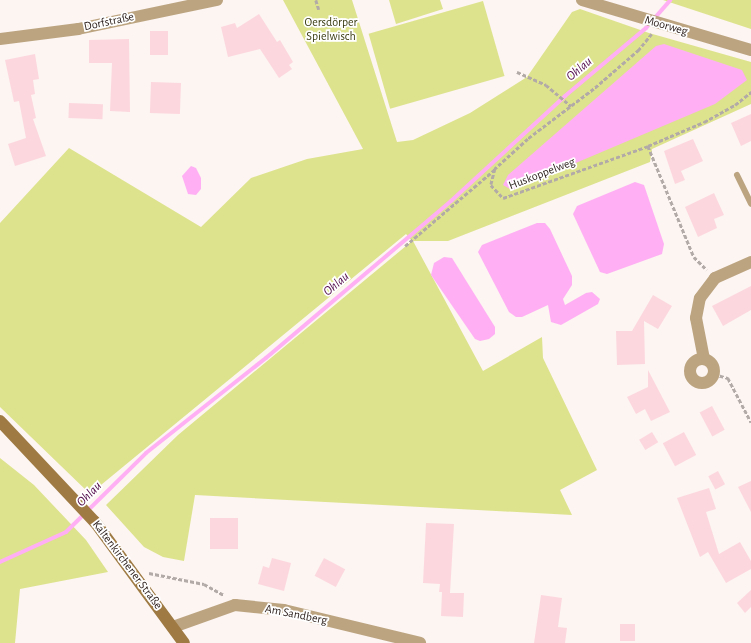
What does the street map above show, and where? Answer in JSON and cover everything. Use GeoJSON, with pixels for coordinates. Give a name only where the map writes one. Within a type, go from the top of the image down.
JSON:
{"type":"FeatureCollection","features":[{"type":"Feature","properties":{"kind":"main road","name":"Kaltenkirchener Straße"},"geometry":{"type":"LineString","coordinates":[[0,421],[71,494],[95,522],[184,643]]}},
{"type":"Feature","properties":{"kind":"street","name":"Dorfstraße"},"geometry":{"type":"LineString","coordinates":[[0,39],[78,28],[175,4],[217,0]]}},
{"type":"Feature","properties":{"kind":"street","name":"Moorweg"},"geometry":{"type":"LineString","coordinates":[[582,0],[655,23],[751,50]]}},
{"type":"Feature","properties":{"kind":"street"},"geometry":{"type":"LineString","coordinates":[[704,359],[696,318],[700,298],[715,278],[751,262]]}},
{"type":"Feature","properties":{"kind":"street"},"geometry":{"type":"LineString","coordinates":[[704,359],[711,362],[714,374],[706,383],[699,383],[693,379],[690,372],[692,364],[704,359]]}},
{"type":"Feature","properties":{"kind":"street","name":"Am Sandberg"},"geometry":{"type":"LineString","coordinates":[[173,627],[235,605],[284,610],[420,643]]}},
{"type":"Feature","properties":{"kind":"lane"},"geometry":{"type":"LineString","coordinates":[[737,175],[751,204]]}},
{"type":"Feature","properties":{"kind":"path"},"geometry":{"type":"LineString","coordinates":[[316,0],[319,10]]}},
{"type":"Feature","properties":{"kind":"path","name":"Huskoppelweg"},"geometry":{"type":"LineString","coordinates":[[655,23],[639,50],[528,139],[495,169],[491,185],[503,198],[648,146],[704,122],[735,106],[751,92]]}},
{"type":"Feature","properties":{"kind":"path"},"geometry":{"type":"LineString","coordinates":[[517,72],[558,95],[571,106]]}},
{"type":"Feature","properties":{"kind":"path"},"geometry":{"type":"LineString","coordinates":[[648,146],[694,257],[715,278]]}},
{"type":"Feature","properties":{"kind":"path"},"geometry":{"type":"LineString","coordinates":[[404,246],[495,169]]}},
{"type":"Feature","properties":{"kind":"path"},"geometry":{"type":"LineString","coordinates":[[714,374],[728,378],[751,422]]}},
{"type":"Feature","properties":{"kind":"path"},"geometry":{"type":"LineString","coordinates":[[147,573],[204,584],[243,606]]}},
{"type":"Feature","properties":{"kind":"green space","name":"Oersdörper Spielwisch"},"geometry":{"type":"Polygon","coordinates":[[[283,0],[352,0],[397,142],[413,140],[470,113],[527,77],[572,12],[580,9],[649,33],[751,62],[751,104],[652,149],[650,162],[448,241],[413,241],[483,371],[542,337],[543,358],[597,470],[560,490],[572,515],[195,495],[184,561],[163,557],[144,547],[106,505],[178,435],[412,241],[406,234],[90,494],[0,407],[0,223],[69,148],[201,227],[251,178],[307,159],[363,149],[283,0]]]}},
{"type":"Feature","properties":{"kind":"green space"},"geometry":{"type":"Polygon","coordinates":[[[389,0],[440,0],[443,9],[396,24],[389,0]]]}},
{"type":"Feature","properties":{"kind":"green space"},"geometry":{"type":"Polygon","coordinates":[[[663,0],[751,0],[751,29],[663,0]]]}},
{"type":"Feature","properties":{"kind":"green space"},"geometry":{"type":"Polygon","coordinates":[[[483,1],[504,76],[390,109],[369,34],[483,1]]]}},
{"type":"Feature","properties":{"kind":"green space"},"geometry":{"type":"Polygon","coordinates":[[[0,458],[34,485],[86,540],[108,572],[20,589],[15,643],[0,643],[0,458]]]}},
{"type":"Feature","properties":{"kind":"shaded area"},"geometry":{"type":"Polygon","coordinates":[[[664,44],[742,70],[747,80],[715,104],[512,190],[503,185],[508,175],[656,46],[664,44]]]}},
{"type":"Feature","properties":{"kind":"shaded area"},"geometry":{"type":"Polygon","coordinates":[[[191,166],[196,168],[201,178],[201,189],[196,195],[188,194],[182,176],[191,166]]]}},
{"type":"Feature","properties":{"kind":"shaded area"},"geometry":{"type":"Polygon","coordinates":[[[635,182],[644,185],[664,244],[662,254],[607,274],[600,272],[573,214],[577,206],[635,182]]]}},
{"type":"Feature","properties":{"kind":"shaded area"},"geometry":{"type":"Polygon","coordinates":[[[537,223],[545,223],[550,229],[572,276],[572,285],[563,299],[565,305],[586,293],[592,292],[600,299],[598,304],[561,325],[551,322],[548,305],[522,317],[516,317],[509,312],[478,252],[482,245],[537,223]]]}},
{"type":"Feature","properties":{"kind":"shaded area"},"geometry":{"type":"Polygon","coordinates":[[[444,257],[452,258],[495,327],[495,334],[489,339],[480,341],[475,339],[431,275],[434,263],[444,257]]]}},
{"type":"Feature","properties":{"kind":"building"},"geometry":{"type":"Polygon","coordinates":[[[259,14],[277,42],[280,40],[293,62],[289,65],[292,69],[279,78],[260,49],[228,57],[221,27],[235,23],[237,28],[259,14]]]}},
{"type":"Feature","properties":{"kind":"building"},"geometry":{"type":"Polygon","coordinates":[[[150,31],[168,31],[168,55],[150,55],[150,31]]]}},
{"type":"Feature","properties":{"kind":"building"},"geometry":{"type":"Polygon","coordinates":[[[129,39],[130,112],[110,111],[112,63],[89,63],[89,40],[129,39]]]}},
{"type":"Feature","properties":{"kind":"building"},"geometry":{"type":"Polygon","coordinates":[[[35,54],[39,79],[33,80],[35,94],[31,95],[36,118],[33,119],[46,156],[15,166],[8,144],[26,138],[19,101],[14,102],[5,60],[35,54]]]}},
{"type":"Feature","properties":{"kind":"building"},"geometry":{"type":"Polygon","coordinates":[[[151,82],[181,83],[180,114],[150,113],[151,82]]]}},
{"type":"Feature","properties":{"kind":"building"},"geometry":{"type":"Polygon","coordinates":[[[69,103],[103,104],[102,119],[68,118],[69,103]]]}},
{"type":"Feature","properties":{"kind":"building"},"geometry":{"type":"Polygon","coordinates":[[[751,114],[751,141],[741,146],[731,123],[751,114]]]}},
{"type":"Feature","properties":{"kind":"building"},"geometry":{"type":"Polygon","coordinates":[[[693,139],[703,161],[681,171],[685,180],[675,184],[664,151],[693,139]]]}},
{"type":"Feature","properties":{"kind":"building"},"geometry":{"type":"Polygon","coordinates":[[[714,193],[724,215],[714,219],[717,228],[698,237],[685,207],[714,193]]]}},
{"type":"Feature","properties":{"kind":"building"},"geometry":{"type":"Polygon","coordinates":[[[751,286],[751,310],[723,326],[712,306],[751,286]]]}},
{"type":"Feature","properties":{"kind":"building"},"geometry":{"type":"Polygon","coordinates":[[[653,295],[672,306],[658,329],[644,321],[645,364],[617,365],[616,331],[632,331],[653,295]]]}},
{"type":"Feature","properties":{"kind":"building"},"geometry":{"type":"Polygon","coordinates":[[[648,370],[670,412],[651,421],[645,409],[636,414],[627,397],[648,387],[648,370]]]}},
{"type":"Feature","properties":{"kind":"building"},"geometry":{"type":"Polygon","coordinates":[[[712,406],[725,430],[712,436],[700,413],[712,406]]]}},
{"type":"Feature","properties":{"kind":"building"},"geometry":{"type":"Polygon","coordinates":[[[652,432],[658,442],[645,450],[639,440],[652,432]]]}},
{"type":"Feature","properties":{"kind":"building"},"geometry":{"type":"Polygon","coordinates":[[[684,432],[696,455],[675,466],[663,443],[684,432]]]}},
{"type":"Feature","properties":{"kind":"building"},"geometry":{"type":"Polygon","coordinates":[[[718,471],[725,484],[715,489],[708,476],[718,471]]]}},
{"type":"Feature","properties":{"kind":"building"},"geometry":{"type":"Polygon","coordinates":[[[751,481],[751,512],[738,487],[751,481]]]}},
{"type":"Feature","properties":{"kind":"building"},"geometry":{"type":"Polygon","coordinates":[[[709,488],[716,509],[706,512],[719,554],[740,542],[751,561],[751,569],[726,583],[708,552],[700,557],[677,498],[709,488]]]}},
{"type":"Feature","properties":{"kind":"building"},"geometry":{"type":"Polygon","coordinates":[[[210,518],[238,518],[238,549],[210,549],[210,518]]]}},
{"type":"Feature","properties":{"kind":"building"},"geometry":{"type":"Polygon","coordinates":[[[426,523],[454,524],[450,593],[464,593],[463,617],[441,616],[442,592],[439,592],[440,584],[423,583],[426,523]]]}},
{"type":"Feature","properties":{"kind":"building"},"geometry":{"type":"Polygon","coordinates":[[[272,558],[291,563],[284,591],[258,584],[263,566],[269,568],[272,558]]]}},
{"type":"Feature","properties":{"kind":"building"},"geometry":{"type":"Polygon","coordinates":[[[324,558],[345,569],[336,587],[315,576],[324,558]]]}},
{"type":"Feature","properties":{"kind":"building"},"geometry":{"type":"Polygon","coordinates":[[[751,590],[751,607],[745,613],[737,603],[751,590]]]}},
{"type":"Feature","properties":{"kind":"building"},"geometry":{"type":"Polygon","coordinates":[[[541,595],[562,598],[558,627],[567,628],[565,643],[534,643],[541,595]]]}},
{"type":"Feature","properties":{"kind":"building"},"geometry":{"type":"Polygon","coordinates":[[[620,624],[635,624],[635,641],[620,641],[620,624]]]}},
{"type":"Feature","properties":{"kind":"waterway","name":"Ohlau"},"geometry":{"type":"LineString","coordinates":[[0,562],[66,532],[146,453],[266,358],[451,201],[565,96],[646,28],[670,0]]}}]}
